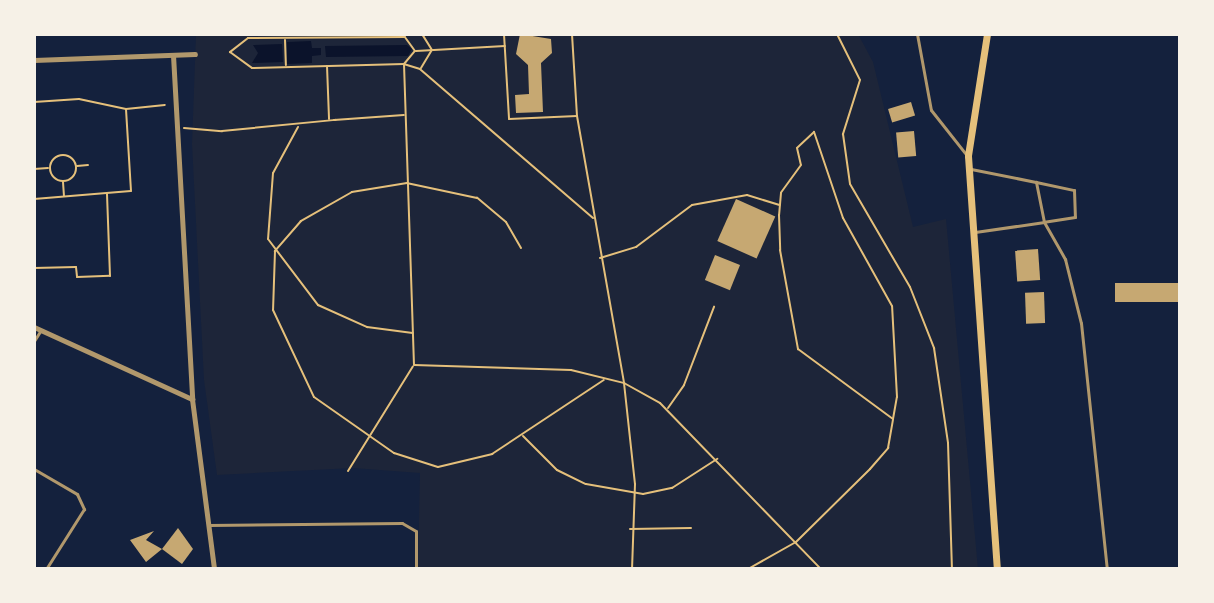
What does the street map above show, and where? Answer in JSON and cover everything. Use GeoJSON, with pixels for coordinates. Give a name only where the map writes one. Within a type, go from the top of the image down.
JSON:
{"type":"FeatureCollection","features":[{"type":"Feature","properties":{"kind":"main road"},"geometry":{"type":"LineString","coordinates":[[987,34],[968,156],[997,569]]}},
{"type":"Feature","properties":{"kind":"street"},"geometry":{"type":"LineString","coordinates":[[34,60],[195,54]]}},
{"type":"Feature","properties":{"kind":"street"},"geometry":{"type":"LineString","coordinates":[[173,55],[192,399],[214,569]]}},
{"type":"Feature","properties":{"kind":"street"},"geometry":{"type":"LineString","coordinates":[[37,329],[192,399]]}},
{"type":"Feature","properties":{"kind":"lane"},"geometry":{"type":"LineString","coordinates":[[917,34],[931,110],[968,156]]}},
{"type":"Feature","properties":{"kind":"lane"},"geometry":{"type":"LineString","coordinates":[[969,168],[1075,192],[1075,217],[975,232]]}},
{"type":"Feature","properties":{"kind":"lane"},"geometry":{"type":"LineString","coordinates":[[1036,182],[1044,222],[1072,278],[1081,323],[1107,569]]}},
{"type":"Feature","properties":{"kind":"lane"},"geometry":{"type":"LineString","coordinates":[[34,341],[37,329]]}},
{"type":"Feature","properties":{"kind":"lane"},"geometry":{"type":"LineString","coordinates":[[34,469],[77,494],[84,509],[46,569]]}},
{"type":"Feature","properties":{"kind":"lane"},"geometry":{"type":"LineString","coordinates":[[209,525],[402,523],[416,531],[416,569]]}},
{"type":"Feature","properties":{"kind":"path"},"geometry":{"type":"LineString","coordinates":[[412,34],[248,38],[230,52],[252,68],[404,64],[420,69],[593,218]]}},
{"type":"Feature","properties":{"kind":"path"},"geometry":{"type":"LineString","coordinates":[[422,34],[432,50]]}},
{"type":"Feature","properties":{"kind":"path"},"geometry":{"type":"LineString","coordinates":[[504,34],[509,119],[577,116]]}},
{"type":"Feature","properties":{"kind":"path"},"geometry":{"type":"LineString","coordinates":[[579,34],[572,36],[577,116],[624,383],[634,492],[630,529],[632,569]]}},
{"type":"Feature","properties":{"kind":"path"},"geometry":{"type":"LineString","coordinates":[[837,34],[860,80],[843,134],[850,184],[910,287],[934,348],[948,443],[952,569]]}},
{"type":"Feature","properties":{"kind":"path"},"geometry":{"type":"LineString","coordinates":[[405,36],[415,51]]}},
{"type":"Feature","properties":{"kind":"path"},"geometry":{"type":"LineString","coordinates":[[285,39],[286,66]]}},
{"type":"Feature","properties":{"kind":"path"},"geometry":{"type":"LineString","coordinates":[[348,471],[372,437],[414,365],[404,64],[415,51],[505,46]]}},
{"type":"Feature","properties":{"kind":"path"},"geometry":{"type":"LineString","coordinates":[[420,69],[432,50]]}},
{"type":"Feature","properties":{"kind":"path"},"geometry":{"type":"LineString","coordinates":[[327,65],[329,121],[405,115]]}},
{"type":"Feature","properties":{"kind":"path"},"geometry":{"type":"LineString","coordinates":[[34,102],[79,99],[126,109],[175,104]]}},
{"type":"Feature","properties":{"kind":"path"},"geometry":{"type":"LineString","coordinates":[[34,199],[131,191],[126,109]]}},
{"type":"Feature","properties":{"kind":"path"},"geometry":{"type":"LineString","coordinates":[[175,127],[298,127],[335,120]]}},
{"type":"Feature","properties":{"kind":"path"},"geometry":{"type":"LineString","coordinates":[[298,127],[273,173],[268,239],[318,305],[339,317],[413,333]]}},
{"type":"Feature","properties":{"kind":"path"},"geometry":{"type":"LineString","coordinates":[[748,569],[796,542],[888,448],[893,419],[897,349],[892,306],[843,218],[814,132],[797,148],[801,165],[781,193],[780,206],[780,250],[798,349],[893,419]]}},
{"type":"Feature","properties":{"kind":"path"},"geometry":{"type":"LineString","coordinates":[[34,169],[50,168],[63,155],[63,147]]}},
{"type":"Feature","properties":{"kind":"path"},"geometry":{"type":"LineString","coordinates":[[63,155],[76,166],[88,165]]}},
{"type":"Feature","properties":{"kind":"path"},"geometry":{"type":"LineString","coordinates":[[62,181],[73,177],[76,166]]}},
{"type":"Feature","properties":{"kind":"path"},"geometry":{"type":"LineString","coordinates":[[50,168],[62,181],[64,197]]}},
{"type":"Feature","properties":{"kind":"path"},"geometry":{"type":"LineString","coordinates":[[521,248],[506,222],[477,198],[407,183],[352,192],[301,221],[275,251],[273,310],[314,397],[394,453],[438,467],[492,454],[606,378]]}},
{"type":"Feature","properties":{"kind":"path"},"geometry":{"type":"LineString","coordinates":[[34,268],[76,267],[77,277],[110,276],[107,193]]}},
{"type":"Feature","properties":{"kind":"path"},"geometry":{"type":"LineString","coordinates":[[600,258],[636,247],[692,205],[747,195],[780,206]]}},
{"type":"Feature","properties":{"kind":"path"},"geometry":{"type":"LineString","coordinates":[[667,409],[684,385],[714,307]]}},
{"type":"Feature","properties":{"kind":"path"},"geometry":{"type":"LineString","coordinates":[[414,365],[571,370],[624,383],[667,409],[718,458],[821,569]]}},
{"type":"Feature","properties":{"kind":"path"},"geometry":{"type":"LineString","coordinates":[[523,435],[557,470],[586,484],[634,492],[672,488],[718,458]]}},
{"type":"Feature","properties":{"kind":"path"},"geometry":{"type":"LineString","coordinates":[[630,529],[691,528]]}},
{"type":"Feature","properties":{"kind":"shaded area"},"geometry":{"type":"Polygon","coordinates":[[[196,34],[858,34],[873,62],[913,227],[946,219],[978,569],[418,569],[420,473],[353,468],[217,475],[204,380],[192,144],[196,34]]]}},
{"type":"Feature","properties":{"kind":"shaded area"},"geometry":{"type":"Polygon","coordinates":[[[311,41],[312,48],[321,48],[321,55],[312,56],[312,63],[287,64],[287,42],[311,41]]]}},
{"type":"Feature","properties":{"kind":"shaded area"},"geometry":{"type":"Polygon","coordinates":[[[282,44],[283,62],[252,63],[258,53],[253,45],[282,44]]]}},
{"type":"Feature","properties":{"kind":"shaded area"},"geometry":{"type":"Polygon","coordinates":[[[407,45],[412,49],[408,56],[326,57],[325,46],[407,45]]]}},
{"type":"Feature","properties":{"kind":"building"},"geometry":{"type":"Polygon","coordinates":[[[520,34],[551,39],[552,53],[541,63],[543,112],[516,113],[515,95],[529,94],[528,65],[516,54],[520,34]]]}},
{"type":"Feature","properties":{"kind":"building"},"geometry":{"type":"Polygon","coordinates":[[[911,102],[915,115],[892,122],[888,109],[911,102]]]}},
{"type":"Feature","properties":{"kind":"building"},"geometry":{"type":"Polygon","coordinates":[[[914,131],[916,156],[898,157],[896,133],[914,131]]]}},
{"type":"Feature","properties":{"kind":"building"},"geometry":{"type":"Polygon","coordinates":[[[736,199],[775,216],[757,259],[717,241],[736,199]]]}},
{"type":"Feature","properties":{"kind":"building"},"geometry":{"type":"Polygon","coordinates":[[[1038,249],[1040,280],[1017,282],[1015,251],[1038,249]]]}},
{"type":"Feature","properties":{"kind":"building"},"geometry":{"type":"Polygon","coordinates":[[[715,255],[740,265],[730,290],[705,280],[715,255]]]}},
{"type":"Feature","properties":{"kind":"building"},"geometry":{"type":"Polygon","coordinates":[[[1115,283],[1180,283],[1180,302],[1115,302],[1115,283]]]}},
{"type":"Feature","properties":{"kind":"building"},"geometry":{"type":"Polygon","coordinates":[[[1044,292],[1045,323],[1026,324],[1025,293],[1044,292]]]}},
{"type":"Feature","properties":{"kind":"building"},"geometry":{"type":"Polygon","coordinates":[[[178,528],[193,549],[182,564],[162,549],[178,528]]]}},
{"type":"Feature","properties":{"kind":"building"},"geometry":{"type":"Polygon","coordinates":[[[154,531],[146,540],[162,549],[146,562],[130,540],[154,531]]]}}]}
